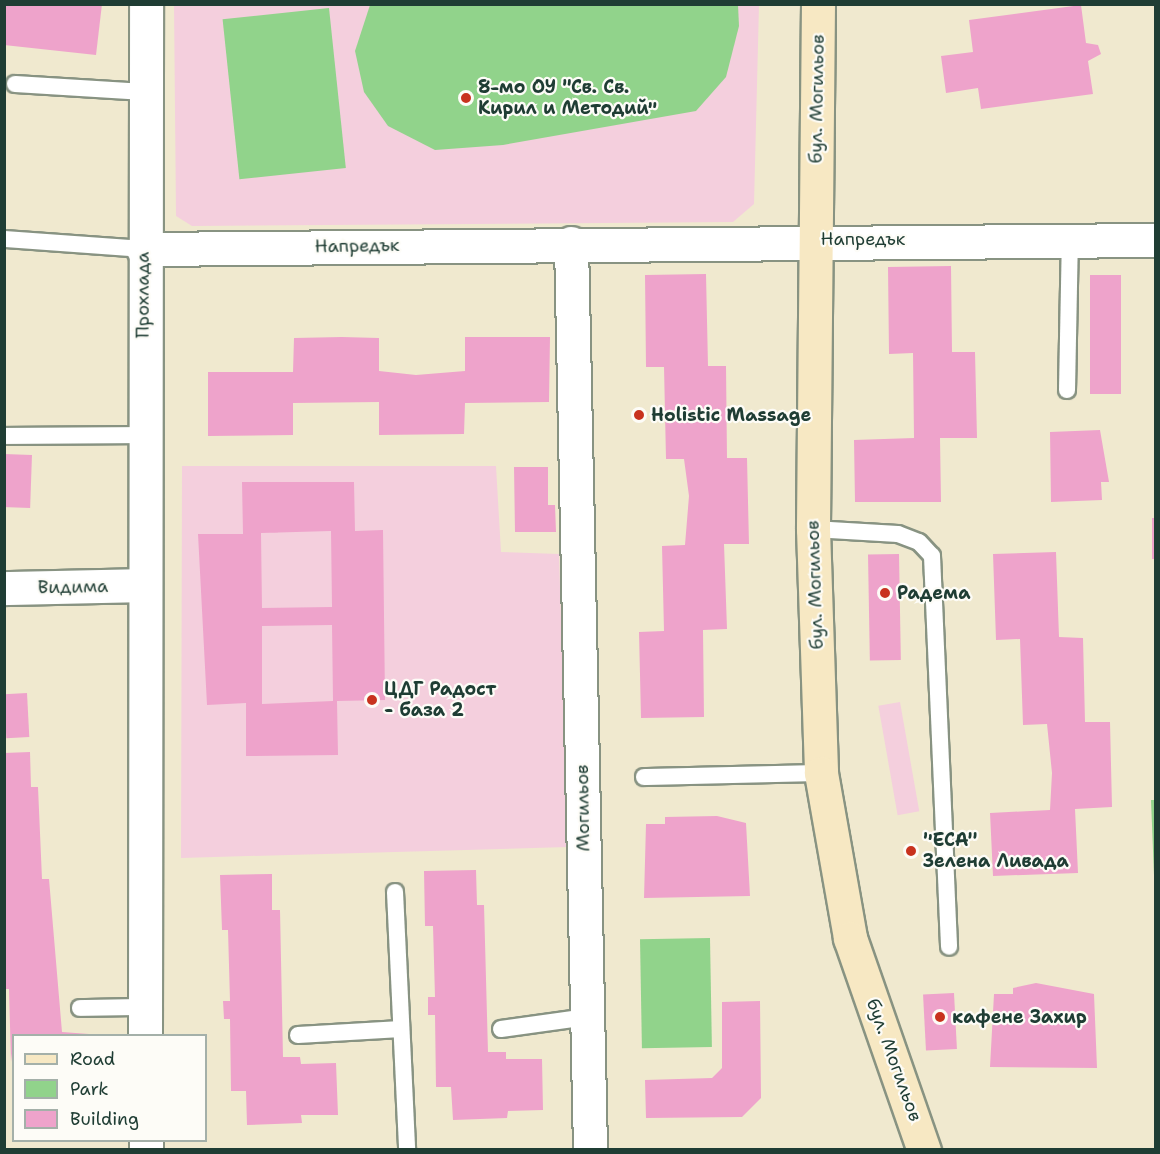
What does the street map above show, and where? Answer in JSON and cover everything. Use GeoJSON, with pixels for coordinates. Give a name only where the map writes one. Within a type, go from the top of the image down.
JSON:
{"type":"FeatureCollection","features":[{"type":"Feature","properties":{"kind":"street","name":"Прохлада"},"geometry":{"type":"LineString","coordinates":[[145,1021],[142,585],[146,4]]}},
{"type":"Feature","properties":{"kind":"street","name":"бул. Могильов"},"geometry":{"type":"LineString","coordinates":[[818,4],[813,529],[822,773],[850,938],[924,1149]]}},
{"type":"Feature","properties":{"kind":"street","name":"Напредък"},"geometry":{"type":"LineString","coordinates":[[143,249],[815,239],[1155,240]]}},
{"type":"Feature","properties":{"kind":"street","name":"Могильов"},"geometry":{"type":"LineString","coordinates":[[571,243],[590,1149]]}},
{"type":"Feature","properties":{"kind":"street","name":"Видима"},"geometry":{"type":"LineString","coordinates":[[4,588],[142,585]]}},
{"type":"Feature","properties":{"kind":"lane"},"geometry":{"type":"LineString","coordinates":[[15,84],[145,92]]}},
{"type":"Feature","properties":{"kind":"lane"},"geometry":{"type":"LineString","coordinates":[[4,239],[143,249]]}},
{"type":"Feature","properties":{"kind":"lane"},"geometry":{"type":"LineString","coordinates":[[1067,390],[1070,240]]}},
{"type":"Feature","properties":{"kind":"lane"},"geometry":{"type":"LineString","coordinates":[[4,436],[143,435]]}},
{"type":"Feature","properties":{"kind":"lane"},"geometry":{"type":"LineString","coordinates":[[813,529],[898,534],[920,542],[932,556],[949,946]]}},
{"type":"Feature","properties":{"kind":"lane"},"geometry":{"type":"LineString","coordinates":[[644,777],[822,773]]}},
{"type":"Feature","properties":{"kind":"lane"},"geometry":{"type":"LineString","coordinates":[[395,892],[407,1149]]}},
{"type":"Feature","properties":{"kind":"lane"},"geometry":{"type":"LineString","coordinates":[[80,1008],[145,1021]]}},
{"type":"Feature","properties":{"kind":"lane"},"geometry":{"type":"LineString","coordinates":[[501,1029],[587,1017]]}},
{"type":"Feature","properties":{"kind":"lane"},"geometry":{"type":"LineString","coordinates":[[298,1035],[401,1029]]}},
{"type":"Feature","properties":{"kind":"shaded area","name":"8-мо ОУ \"Св. Св. Кирил и Методий\""},"geometry":{"type":"Polygon","coordinates":[[[174,5],[759,5],[754,204],[733,222],[192,226],[176,216],[174,5]]]}},
{"type":"Feature","properties":{"kind":"shaded area","name":"ЦДГ Радост - база 2"},"geometry":{"type":"Polygon","coordinates":[[[182,466],[496,466],[501,552],[559,554],[568,847],[181,858],[182,466]]]}},
{"type":"Feature","properties":{"kind":"shaded area"},"geometry":{"type":"Polygon","coordinates":[[[900,702],[919,811],[898,815],[878,706],[900,702]]]}},
{"type":"Feature","properties":{"kind":"green space"},"geometry":{"type":"Polygon","coordinates":[[[370,5],[738,5],[739,26],[726,77],[696,111],[503,145],[435,150],[388,126],[364,92],[355,51],[370,5]]]}},
{"type":"Feature","properties":{"kind":"green space"},"geometry":{"type":"Polygon","coordinates":[[[329,8],[346,168],[239,179],[223,19],[329,8]]]}},
{"type":"Feature","properties":{"kind":"green space"},"geometry":{"type":"Polygon","coordinates":[[[1151,800],[1155,800],[1155,901],[1151,800]]]}},
{"type":"Feature","properties":{"kind":"green space"},"geometry":{"type":"Polygon","coordinates":[[[710,938],[712,1047],[642,1048],[640,939],[710,938]]]}},
{"type":"Feature","properties":{"kind":"building"},"geometry":{"type":"Polygon","coordinates":[[[4,4],[102,4],[96,55],[4,45],[4,4]]]}},
{"type":"Feature","properties":{"kind":"building"},"geometry":{"type":"Polygon","coordinates":[[[1081,5],[1086,43],[1098,45],[1101,54],[1088,61],[1093,94],[981,109],[978,88],[946,93],[941,56],[973,52],[969,20],[1081,5]]]}},
{"type":"Feature","properties":{"kind":"building"},"geometry":{"type":"Polygon","coordinates":[[[951,266],[952,352],[975,352],[977,438],[940,438],[941,502],[855,502],[854,440],[914,438],[913,353],[889,354],[888,267],[951,266]]]}},
{"type":"Feature","properties":{"kind":"building"},"geometry":{"type":"Polygon","coordinates":[[[706,274],[708,366],[726,366],[727,458],[747,458],[749,544],[724,544],[727,629],[703,630],[704,717],[641,718],[639,632],[664,631],[662,546],[685,545],[689,496],[684,459],[666,459],[664,367],[646,367],[645,275],[706,274]]]}},
{"type":"Feature","properties":{"kind":"building"},"geometry":{"type":"Polygon","coordinates":[[[1090,275],[1121,275],[1121,394],[1090,394],[1090,275]]]}},
{"type":"Feature","properties":{"kind":"building"},"geometry":{"type":"Polygon","coordinates":[[[465,337],[550,337],[549,402],[465,403],[464,434],[379,435],[379,402],[293,403],[293,435],[208,436],[208,372],[293,372],[294,338],[379,338],[379,371],[416,375],[465,371],[465,337]]]}},
{"type":"Feature","properties":{"kind":"building"},"geometry":{"type":"Polygon","coordinates":[[[1100,430],[1109,482],[1101,482],[1102,500],[1051,502],[1050,432],[1100,430]]]}},
{"type":"Feature","properties":{"kind":"building"},"geometry":{"type":"Polygon","coordinates":[[[4,454],[32,455],[30,508],[4,507],[4,454]]]}},
{"type":"Feature","properties":{"kind":"building"},"geometry":{"type":"Polygon","coordinates":[[[514,467],[548,467],[548,505],[555,505],[556,532],[515,532],[514,467]]]}},
{"type":"Feature","properties":{"kind":"building"},"geometry":{"type":"Polygon","coordinates":[[[242,482],[354,482],[355,531],[383,530],[385,700],[337,701],[338,755],[246,756],[246,703],[207,705],[198,534],[243,534],[242,482]],[[331,531],[261,533],[262,608],[332,607],[331,531]],[[332,625],[262,626],[262,704],[333,701],[332,625]]]}},
{"type":"Feature","properties":{"kind":"building"},"geometry":{"type":"Polygon","coordinates":[[[1152,518],[1156,518],[1156,559],[1152,559],[1152,518]]]}},
{"type":"Feature","properties":{"kind":"building"},"geometry":{"type":"Polygon","coordinates":[[[1056,552],[1059,637],[1083,638],[1085,722],[1110,722],[1112,807],[1075,809],[1078,873],[993,876],[990,813],[1050,810],[1052,773],[1047,724],[1023,725],[1020,639],[996,640],[993,554],[1056,552]]]}},
{"type":"Feature","properties":{"kind":"building","name":"Радема"},"geometry":{"type":"Polygon","coordinates":[[[899,554],[901,660],[870,661],[868,555],[899,554]]]}},
{"type":"Feature","properties":{"kind":"building"},"geometry":{"type":"Polygon","coordinates":[[[27,693],[29,737],[6,738],[4,694],[27,693]]]}},
{"type":"Feature","properties":{"kind":"building"},"geometry":{"type":"Polygon","coordinates":[[[30,752],[31,787],[38,787],[42,879],[49,879],[62,1032],[89,1034],[12,1034],[11,1062],[9,989],[4,989],[4,753],[30,752]]]}},
{"type":"Feature","properties":{"kind":"building"},"geometry":{"type":"Polygon","coordinates":[[[717,816],[746,823],[750,896],[644,898],[646,824],[665,824],[665,817],[717,816]]]}},
{"type":"Feature","properties":{"kind":"building"},"geometry":{"type":"Polygon","coordinates":[[[476,870],[477,905],[484,905],[488,1052],[506,1052],[506,1059],[542,1059],[543,1110],[508,1111],[507,1118],[453,1120],[451,1087],[436,1087],[435,1015],[428,1015],[428,997],[435,997],[433,926],[425,926],[424,871],[476,870]]]}},
{"type":"Feature","properties":{"kind":"building"},"geometry":{"type":"Polygon","coordinates":[[[272,874],[272,910],[280,910],[283,1057],[300,1057],[301,1064],[336,1063],[338,1115],[301,1115],[302,1123],[247,1125],[246,1091],[231,1091],[230,1019],[224,1019],[223,1001],[230,1001],[228,930],[222,930],[220,875],[272,874]]]}},
{"type":"Feature","properties":{"kind":"building"},"geometry":{"type":"Polygon","coordinates":[[[1036,983],[1094,994],[1097,1068],[990,1067],[994,994],[1013,994],[1013,988],[1036,983]]]}},
{"type":"Feature","properties":{"kind":"building","name":"кафене Захир"},"geometry":{"type":"Polygon","coordinates":[[[954,993],[957,1049],[926,1051],[923,995],[954,993]]]}},
{"type":"Feature","properties":{"kind":"building"},"geometry":{"type":"Polygon","coordinates":[[[760,1001],[761,1098],[742,1117],[646,1118],[645,1080],[712,1078],[722,1068],[722,1002],[760,1001]]]}},
{"type":"Feature","properties":{"kind":"place","name":"8-мо ОУ \"Св. Св. Кирил и Методий\""},"geometry":{"type":"Point","coordinates":[466,98]}},
{"type":"Feature","properties":{"kind":"place","name":"Holistic Massage"},"geometry":{"type":"Point","coordinates":[639,415]}},
{"type":"Feature","properties":{"kind":"place","name":"Радема"},"geometry":{"type":"Point","coordinates":[885,593]}},
{"type":"Feature","properties":{"kind":"place","name":"ЦДГ Радост - база 2"},"geometry":{"type":"Point","coordinates":[372,700]}},
{"type":"Feature","properties":{"kind":"place","name":"''ЕСА'' Зелена Ливада"},"geometry":{"type":"Point","coordinates":[911,851]}},
{"type":"Feature","properties":{"kind":"place","name":"кафене Захир"},"geometry":{"type":"Point","coordinates":[940,1017]}}]}
